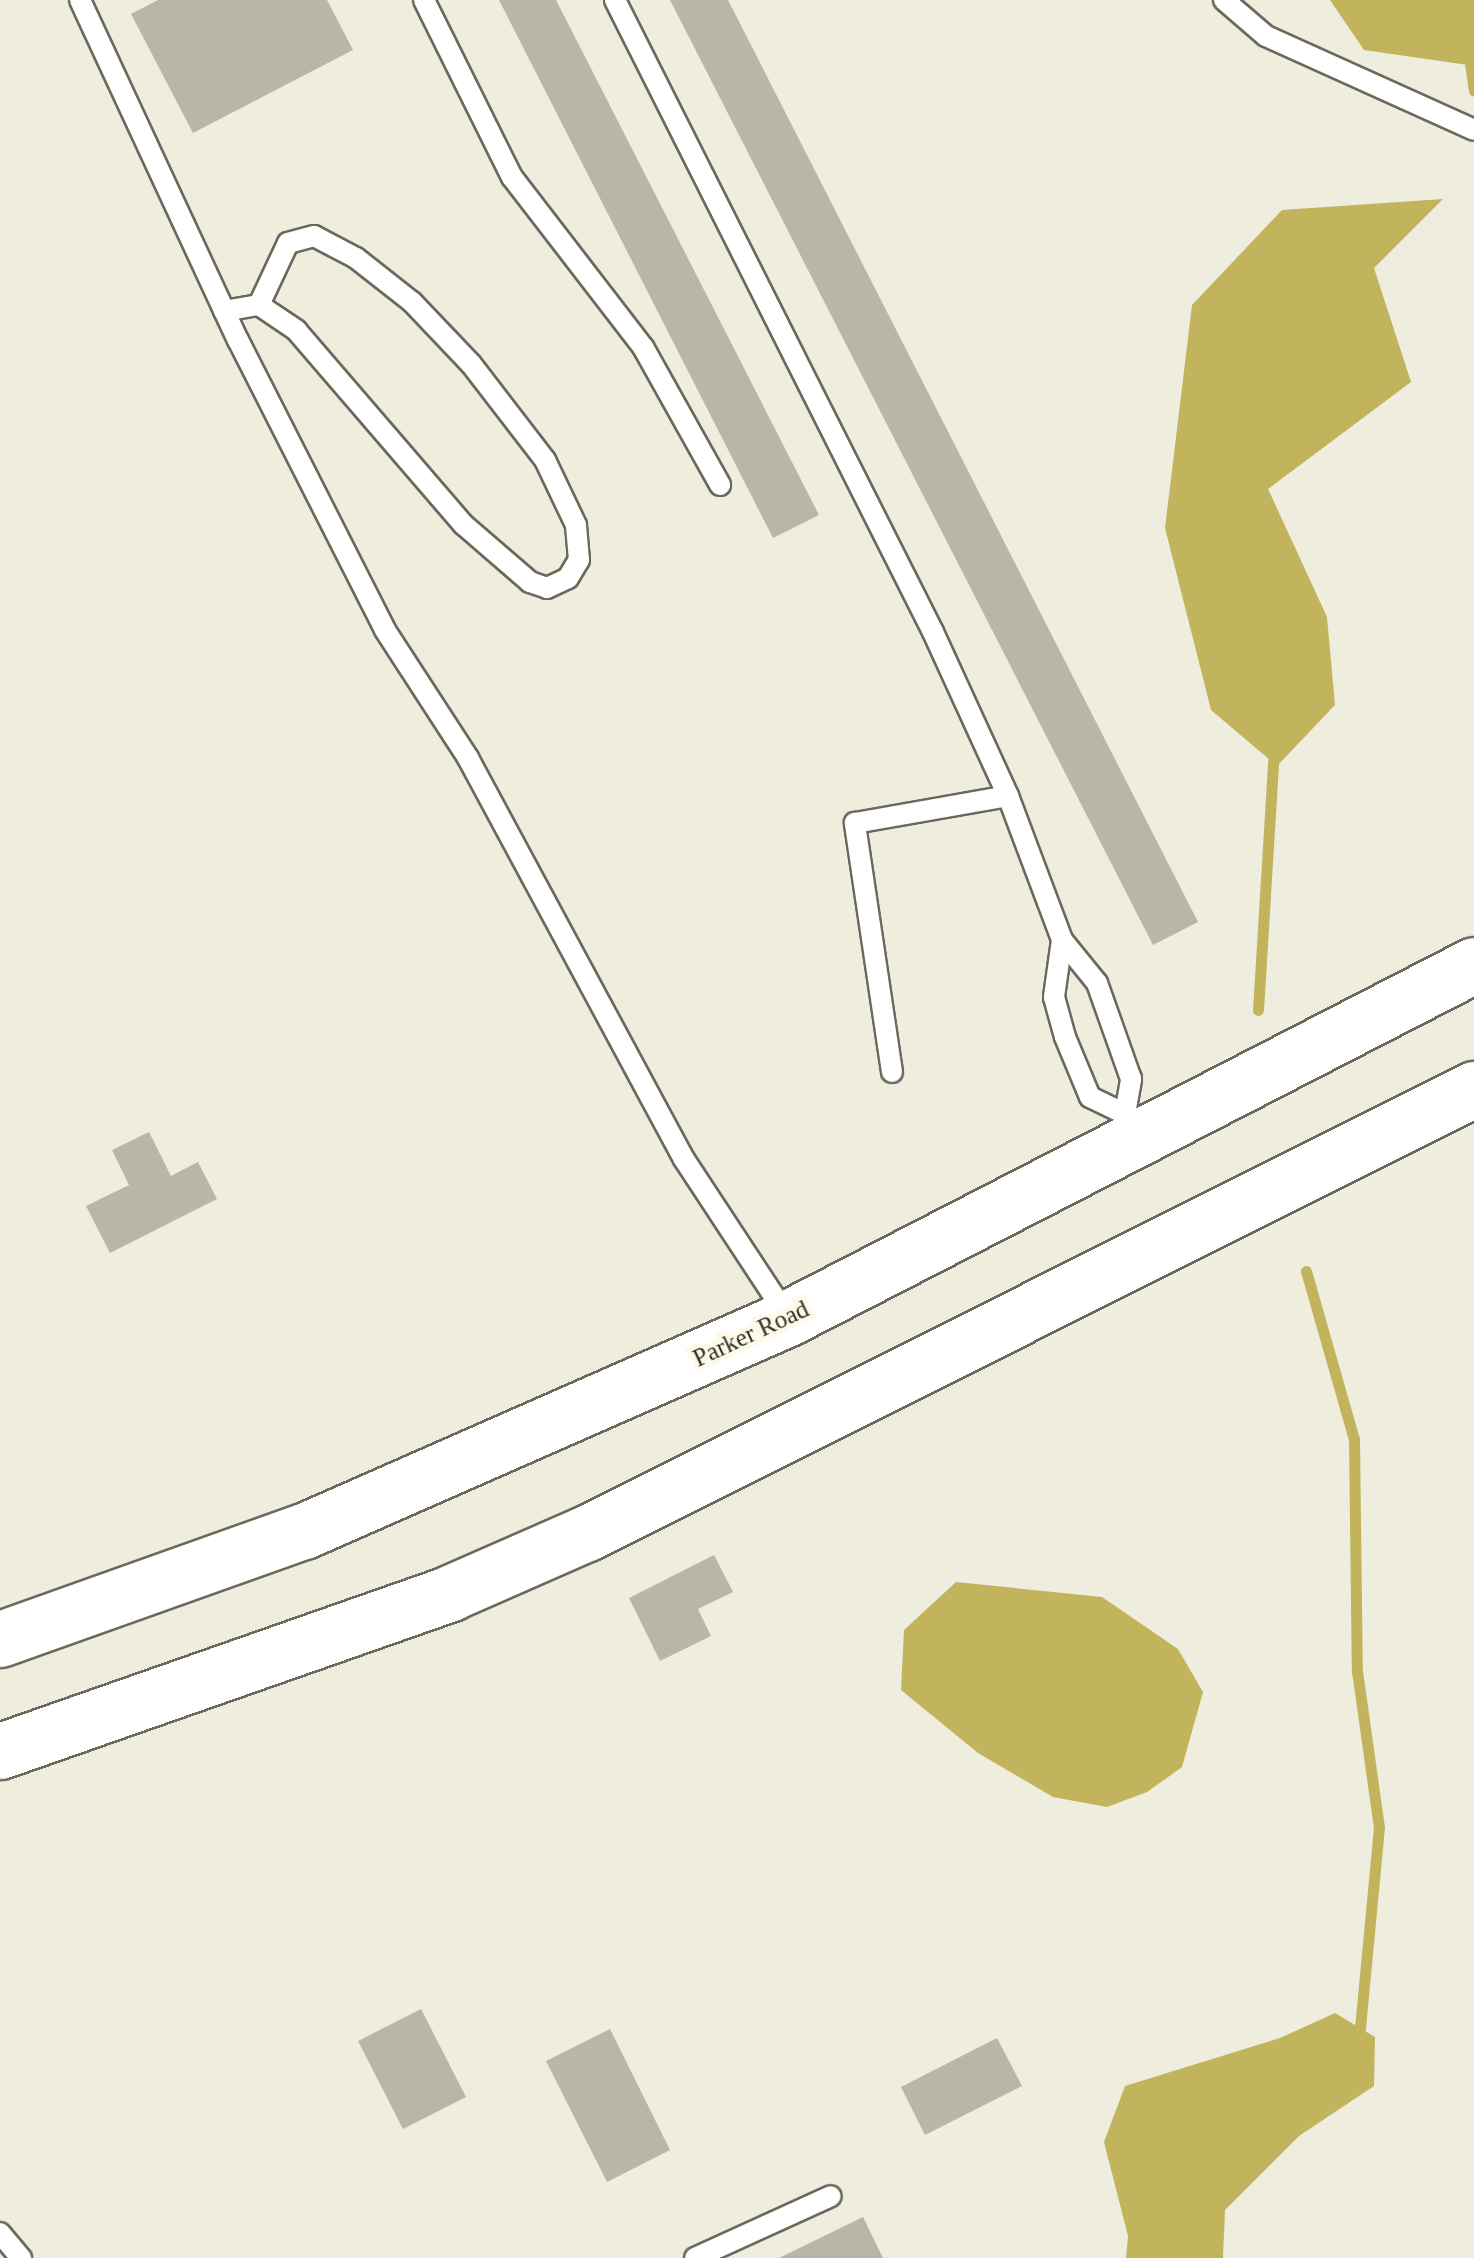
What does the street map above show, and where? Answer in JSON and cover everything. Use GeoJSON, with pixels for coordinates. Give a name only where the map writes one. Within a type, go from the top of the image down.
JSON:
{"type":"FeatureCollection","features":[{"type":"Feature","properties":{"kind":"main road","name":"Parker Road"},"geometry":{"type":"LineString","coordinates":[[0,1639],[304,1531],[788,1318],[1132,1126],[1474,966]]}},
{"type":"Feature","properties":{"kind":"main road"},"geometry":{"type":"LineString","coordinates":[[0,1750],[450,1593],[587,1533],[1474,1089]]}},
{"type":"Feature","properties":{"kind":"lane"},"geometry":{"type":"LineString","coordinates":[[80,0],[224,311],[385,630],[468,758],[684,1159],[788,1318]]}},
{"type":"Feature","properties":{"kind":"lane"},"geometry":{"type":"LineString","coordinates":[[424,0],[512,177],[642,347],[720,485]]}},
{"type":"Feature","properties":{"kind":"lane"},"geometry":{"type":"LineString","coordinates":[[615,0],[756,272],[1008,796],[1062,940],[1097,983],[1132,1080],[1132,1126]]}},
{"type":"Feature","properties":{"kind":"lane"},"geometry":{"type":"LineString","coordinates":[[1224,0],[1266,36],[1474,130]]}},
{"type":"Feature","properties":{"kind":"lane"},"geometry":{"type":"LineString","coordinates":[[224,311],[259,305],[296,330],[490,548],[530,582],[547,588],[568,578],[578,560],[576,525],[544,460],[472,364],[412,302],[356,258],[314,236],[288,244],[259,305]]}},
{"type":"Feature","properties":{"kind":"lane"},"geometry":{"type":"LineString","coordinates":[[892,1072],[855,824],[1008,796]]}},
{"type":"Feature","properties":{"kind":"lane"},"geometry":{"type":"LineString","coordinates":[[1062,940],[1054,997],[1065,1036],[1090,1097],[1132,1126]]}},
{"type":"Feature","properties":{"kind":"lane"},"geometry":{"type":"LineString","coordinates":[[695,2258],[723,2252],[830,2196]]}},
{"type":"Feature","properties":{"kind":"lane"},"geometry":{"type":"LineString","coordinates":[[0,2233],[21,2258]]}},
{"type":"Feature","properties":{"kind":"shaded area"},"geometry":{"type":"Polygon","coordinates":[[[1330,0],[1474,0],[1474,53],[1468,65],[1364,50],[1330,0]]]}},
{"type":"Feature","properties":{"kind":"shaded area"},"geometry":{"type":"Polygon","coordinates":[[[1443,199],[1374,268],[1411,382],[1268,489],[1327,617],[1335,705],[1277,766],[1211,710],[1165,528],[1192,305],[1282,210],[1443,199]]]}},
{"type":"Feature","properties":{"kind":"shaded area"},"geometry":{"type":"Polygon","coordinates":[[[956,1582],[1102,1597],[1178,1649],[1203,1692],[1182,1767],[1147,1792],[1107,1807],[1053,1797],[978,1753],[901,1690],[904,1630],[956,1582]]]}},
{"type":"Feature","properties":{"kind":"shaded area"},"geometry":{"type":"Polygon","coordinates":[[[1335,2013],[1375,2037],[1374,2086],[1299,2136],[1225,2210],[1223,2258],[1126,2258],[1128,2236],[1104,2142],[1125,2086],[1280,2038],[1335,2013]]]}},
{"type":"Feature","properties":{"kind":"building"},"geometry":{"type":"Polygon","coordinates":[[[158,0],[327,0],[353,50],[193,133],[131,14],[158,0]]]}},
{"type":"Feature","properties":{"kind":"building"},"geometry":{"type":"Polygon","coordinates":[[[499,0],[556,0],[819,515],[773,538],[499,0]]]}},
{"type":"Feature","properties":{"kind":"building"},"geometry":{"type":"Polygon","coordinates":[[[670,0],[728,0],[1198,922],[1153,945],[670,0]]]}},
{"type":"Feature","properties":{"kind":"building"},"geometry":{"type":"Polygon","coordinates":[[[149,1132],[171,1176],[198,1162],[217,1199],[110,1253],[86,1206],[129,1185],[112,1150],[149,1132]]]}},
{"type":"Feature","properties":{"kind":"building"},"geometry":{"type":"Polygon","coordinates":[[[714,1555],[733,1592],[698,1609],[711,1636],[660,1661],[629,1598],[714,1555]]]}},
{"type":"Feature","properties":{"kind":"building"},"geometry":{"type":"Polygon","coordinates":[[[421,2009],[466,2097],[403,2129],[358,2041],[421,2009]]]}},
{"type":"Feature","properties":{"kind":"building"},"geometry":{"type":"Polygon","coordinates":[[[610,2029],[670,2150],[607,2182],[546,2061],[610,2029]]]}},
{"type":"Feature","properties":{"kind":"building"},"geometry":{"type":"Polygon","coordinates":[[[997,2038],[1022,2086],[925,2135],[901,2087],[997,2038]]]}},
{"type":"Feature","properties":{"kind":"building"},"geometry":{"type":"Polygon","coordinates":[[[863,2217],[883,2258],[779,2258],[863,2217]]]}},
{"type":"Feature","properties":{"kind":"waterway"},"geometry":{"type":"LineString","coordinates":[[1468,49],[1474,91]]}},
{"type":"Feature","properties":{"kind":"waterway"},"geometry":{"type":"LineString","coordinates":[[1258,1010],[1274,751]]}},
{"type":"Feature","properties":{"kind":"waterway"},"geometry":{"type":"LineString","coordinates":[[1306,1271],[1354,1439],[1357,1671],[1379,1827],[1360,2028],[1349,2036]]}}]}
